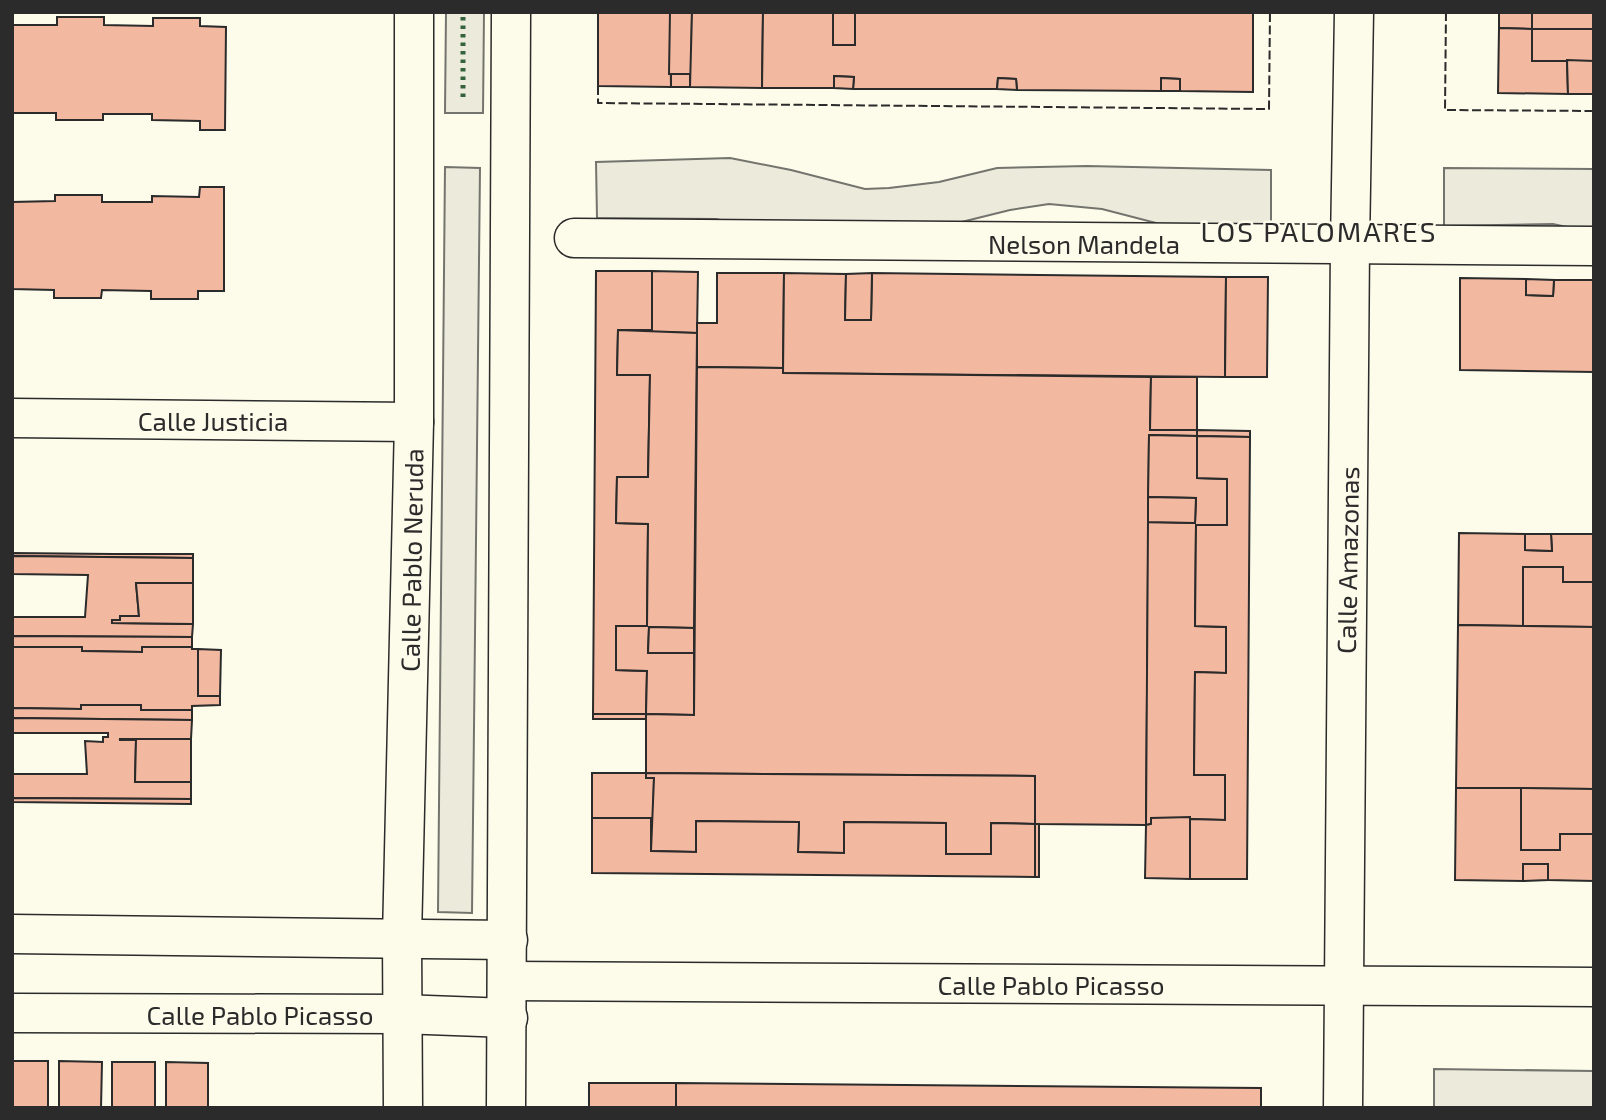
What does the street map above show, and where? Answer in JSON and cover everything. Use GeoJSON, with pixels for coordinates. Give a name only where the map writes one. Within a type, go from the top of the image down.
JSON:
{"type":"FeatureCollection","features":[{"type":"Feature","properties":{"kind":"street","name":"Calle Pablo Neruda"},"geometry":{"type":"LineString","coordinates":[[403,1108],[402,938],[414,422],[414,12]]}},
{"type":"Feature","properties":{"kind":"street"},"geometry":{"type":"LineString","coordinates":[[506,1108],[511,12]]}},
{"type":"Feature","properties":{"kind":"street","name":"Calle Amazonas"},"geometry":{"type":"LineString","coordinates":[[1343,1108],[1354,12]]}},
{"type":"Feature","properties":{"kind":"street","name":"Nelson Mandela"},"geometry":{"type":"LineString","coordinates":[[574,239],[1594,246]]}},
{"type":"Feature","properties":{"kind":"street","name":"Calle Justicia"},"geometry":{"type":"LineString","coordinates":[[12,418],[414,422]]}},
{"type":"Feature","properties":{"kind":"street"},"geometry":{"type":"LineString","coordinates":[[12,934],[508,940]]}},
{"type":"Feature","properties":{"kind":"street","name":"Calle Pablo Picasso"},"geometry":{"type":"LineString","coordinates":[[12,1013],[401,1014],[508,1000],[1343,986],[1594,987]]}},
{"type":"Feature","properties":{"kind":"shaded area"},"geometry":{"type":"Polygon","coordinates":[[[446,12],[484,12],[483,113],[445,113],[446,12]]]}},
{"type":"Feature","properties":{"kind":"shaded area"},"geometry":{"type":"Polygon","coordinates":[[[730,158],[865,189],[939,182],[997,168],[1087,166],[1271,170],[1271,238],[1210,237],[1102,209],[1049,204],[1010,210],[897,238],[784,235],[716,219],[597,218],[596,162],[730,158]]]}},
{"type":"Feature","properties":{"kind":"shaded area"},"geometry":{"type":"Polygon","coordinates":[[[445,167],[480,168],[472,913],[438,912],[445,167]]]}},
{"type":"Feature","properties":{"kind":"shaded area"},"geometry":{"type":"Polygon","coordinates":[[[1444,168],[1594,169],[1594,233],[1553,224],[1444,226],[1444,168]]]}},
{"type":"Feature","properties":{"kind":"shaded area"},"geometry":{"type":"Polygon","coordinates":[[[1434,1069],[1594,1071],[1594,1108],[1434,1108],[1434,1069]]]}},
{"type":"Feature","properties":{"kind":"building"},"geometry":{"type":"Polygon","coordinates":[[[598,12],[670,12],[671,87],[598,86],[598,12]]]}},
{"type":"Feature","properties":{"kind":"building"},"geometry":{"type":"Polygon","coordinates":[[[670,12],[692,12],[691,74],[669,74],[670,12]]]}},
{"type":"Feature","properties":{"kind":"building"},"geometry":{"type":"Polygon","coordinates":[[[692,12],[763,12],[762,88],[690,87],[692,12]]]}},
{"type":"Feature","properties":{"kind":"building"},"geometry":{"type":"Polygon","coordinates":[[[763,12],[833,12],[833,45],[855,45],[855,12],[1253,12],[1253,92],[1180,91],[1180,79],[1161,78],[1161,91],[1017,90],[1016,79],[998,78],[997,89],[853,89],[854,77],[834,76],[834,88],[762,88],[763,12]]]}},
{"type":"Feature","properties":{"kind":"building"},"geometry":{"type":"Polygon","coordinates":[[[833,12],[855,12],[855,45],[833,45],[833,12]]]}},
{"type":"Feature","properties":{"kind":"building"},"geometry":{"type":"Polygon","coordinates":[[[1499,12],[1532,12],[1532,29],[1499,28],[1499,12]]]}},
{"type":"Feature","properties":{"kind":"building"},"geometry":{"type":"Polygon","coordinates":[[[1532,12],[1594,12],[1594,29],[1532,29],[1532,12]]]}},
{"type":"Feature","properties":{"kind":"building"},"geometry":{"type":"Polygon","coordinates":[[[57,17],[104,17],[104,25],[153,26],[153,18],[200,18],[200,26],[226,27],[225,130],[200,130],[200,121],[152,120],[152,114],[103,114],[103,120],[56,120],[56,113],[12,113],[12,25],[57,25],[57,17]]]}},
{"type":"Feature","properties":{"kind":"building"},"geometry":{"type":"Polygon","coordinates":[[[1499,28],[1532,29],[1532,61],[1567,60],[1568,94],[1498,93],[1499,28]]]}},
{"type":"Feature","properties":{"kind":"building"},"geometry":{"type":"Polygon","coordinates":[[[1532,29],[1594,29],[1594,61],[1532,61],[1532,29]]]}},
{"type":"Feature","properties":{"kind":"building"},"geometry":{"type":"Polygon","coordinates":[[[1567,60],[1594,61],[1594,94],[1568,94],[1567,60]]]}},
{"type":"Feature","properties":{"kind":"building"},"geometry":{"type":"Polygon","coordinates":[[[671,74],[690,74],[690,87],[671,87],[671,74]]]}},
{"type":"Feature","properties":{"kind":"building"},"geometry":{"type":"Polygon","coordinates":[[[834,76],[854,77],[853,89],[834,88],[834,76]]]}},
{"type":"Feature","properties":{"kind":"building"},"geometry":{"type":"Polygon","coordinates":[[[998,78],[1016,79],[1017,90],[997,89],[998,78]]]}},
{"type":"Feature","properties":{"kind":"building"},"geometry":{"type":"Polygon","coordinates":[[[1161,78],[1180,79],[1180,91],[1161,91],[1161,78]]]}},
{"type":"Feature","properties":{"kind":"building"},"geometry":{"type":"Polygon","coordinates":[[[200,187],[224,187],[224,291],[198,291],[198,299],[151,299],[151,291],[102,290],[101,298],[54,298],[54,290],[12,289],[12,202],[55,201],[55,195],[102,195],[102,202],[152,202],[152,196],[199,197],[200,187]]]}},
{"type":"Feature","properties":{"kind":"building"},"geometry":{"type":"Polygon","coordinates":[[[596,271],[652,271],[652,330],[618,330],[617,375],[650,375],[648,477],[617,477],[616,523],[648,524],[647,626],[616,626],[616,670],[647,671],[646,714],[593,714],[596,271]]]}},
{"type":"Feature","properties":{"kind":"building"},"geometry":{"type":"Polygon","coordinates":[[[652,271],[698,272],[697,333],[652,332],[652,271]]]}},
{"type":"Feature","properties":{"kind":"building"},"geometry":{"type":"Polygon","coordinates":[[[717,273],[784,273],[783,368],[697,367],[697,323],[717,323],[717,273]]]}},
{"type":"Feature","properties":{"kind":"building"},"geometry":{"type":"Polygon","coordinates":[[[784,273],[846,274],[845,320],[871,320],[872,273],[1226,277],[1225,377],[783,373],[784,273]]]}},
{"type":"Feature","properties":{"kind":"building"},"geometry":{"type":"Polygon","coordinates":[[[872,273],[871,320],[845,320],[846,274],[872,273]]]}},
{"type":"Feature","properties":{"kind":"building"},"geometry":{"type":"Polygon","coordinates":[[[1226,277],[1268,277],[1267,377],[1225,377],[1226,277]]]}},
{"type":"Feature","properties":{"kind":"building"},"geometry":{"type":"Polygon","coordinates":[[[1460,278],[1526,279],[1526,295],[1553,296],[1554,280],[1594,280],[1594,372],[1460,370],[1460,278]]]}},
{"type":"Feature","properties":{"kind":"building"},"geometry":{"type":"Polygon","coordinates":[[[1526,279],[1554,280],[1553,296],[1526,295],[1526,279]]]}},
{"type":"Feature","properties":{"kind":"building"},"geometry":{"type":"Polygon","coordinates":[[[618,330],[697,333],[694,628],[649,627],[648,653],[694,653],[694,715],[646,714],[647,671],[616,670],[616,626],[647,626],[648,524],[616,523],[617,477],[648,477],[650,375],[617,375],[618,330]]]}},
{"type":"Feature","properties":{"kind":"building"},"geometry":{"type":"Polygon","coordinates":[[[697,367],[783,368],[783,373],[1151,377],[1150,430],[1197,430],[1197,436],[1149,435],[1146,825],[1035,824],[1035,776],[646,773],[646,714],[694,715],[697,367]]]}},
{"type":"Feature","properties":{"kind":"building"},"geometry":{"type":"Polygon","coordinates":[[[1151,377],[1197,377],[1197,430],[1150,430],[1151,377]]]}},
{"type":"Feature","properties":{"kind":"building"},"geometry":{"type":"Polygon","coordinates":[[[1197,430],[1250,431],[1250,437],[1197,436],[1197,430]]]}},
{"type":"Feature","properties":{"kind":"building"},"geometry":{"type":"Polygon","coordinates":[[[1149,435],[1197,436],[1197,478],[1227,479],[1227,525],[1196,525],[1195,626],[1226,627],[1226,673],[1195,672],[1194,775],[1225,775],[1225,820],[1151,818],[1151,824],[1146,825],[1148,522],[1195,523],[1196,498],[1148,497],[1149,435]]]}},
{"type":"Feature","properties":{"kind":"building"},"geometry":{"type":"Polygon","coordinates":[[[1197,436],[1250,437],[1247,879],[1190,879],[1190,819],[1225,820],[1225,775],[1194,775],[1195,672],[1226,673],[1226,627],[1195,626],[1196,525],[1227,525],[1227,479],[1197,478],[1197,436]]]}},
{"type":"Feature","properties":{"kind":"building"},"geometry":{"type":"Polygon","coordinates":[[[1148,497],[1196,498],[1195,523],[1148,522],[1148,497]]]}},
{"type":"Feature","properties":{"kind":"building"},"geometry":{"type":"Polygon","coordinates":[[[1459,533],[1525,534],[1525,550],[1552,551],[1551,534],[1594,534],[1594,582],[1563,582],[1563,567],[1523,567],[1523,626],[1458,625],[1459,533]]]}},
{"type":"Feature","properties":{"kind":"building"},"geometry":{"type":"Polygon","coordinates":[[[1525,534],[1551,534],[1552,551],[1525,550],[1525,534]]]}},
{"type":"Feature","properties":{"kind":"building"},"geometry":{"type":"Polygon","coordinates":[[[12,553],[193,554],[193,558],[12,556],[12,553]]]}},
{"type":"Feature","properties":{"kind":"building"},"geometry":{"type":"Polygon","coordinates":[[[12,556],[193,558],[193,583],[136,583],[139,616],[120,616],[120,620],[112,620],[112,623],[193,624],[192,637],[12,636],[12,617],[85,617],[88,575],[12,574],[12,556]]]}},
{"type":"Feature","properties":{"kind":"building"},"geometry":{"type":"Polygon","coordinates":[[[1523,567],[1563,567],[1563,582],[1594,582],[1594,627],[1523,626],[1523,567]]]}},
{"type":"Feature","properties":{"kind":"building"},"geometry":{"type":"Polygon","coordinates":[[[136,583],[193,583],[193,624],[112,623],[112,620],[120,620],[120,616],[139,616],[136,583]]]}},
{"type":"Feature","properties":{"kind":"building"},"geometry":{"type":"Polygon","coordinates":[[[1458,625],[1594,627],[1594,789],[1456,788],[1458,625]]]}},
{"type":"Feature","properties":{"kind":"building"},"geometry":{"type":"Polygon","coordinates":[[[649,627],[694,628],[694,653],[648,653],[649,627]]]}},
{"type":"Feature","properties":{"kind":"building"},"geometry":{"type":"Polygon","coordinates":[[[12,636],[192,637],[192,647],[142,647],[142,652],[82,651],[82,647],[12,647],[12,636]]]}},
{"type":"Feature","properties":{"kind":"building"},"geometry":{"type":"Polygon","coordinates":[[[12,647],[82,647],[82,651],[142,652],[142,647],[192,647],[198,649],[198,696],[220,696],[220,705],[192,706],[192,710],[141,710],[141,705],[81,705],[81,709],[12,708],[12,647]]]}},
{"type":"Feature","properties":{"kind":"building"},"geometry":{"type":"Polygon","coordinates":[[[198,649],[221,650],[220,696],[198,696],[198,649]]]}},
{"type":"Feature","properties":{"kind":"building"},"geometry":{"type":"Polygon","coordinates":[[[81,705],[141,705],[141,710],[192,710],[192,720],[12,718],[12,708],[81,709],[81,705]]]}},
{"type":"Feature","properties":{"kind":"building"},"geometry":{"type":"Polygon","coordinates":[[[593,714],[646,714],[646,719],[593,719],[593,714]]]}},
{"type":"Feature","properties":{"kind":"building"},"geometry":{"type":"Polygon","coordinates":[[[12,718],[192,720],[191,739],[119,740],[136,740],[135,782],[191,782],[191,799],[12,798],[12,774],[87,774],[85,741],[103,742],[103,737],[108,737],[108,733],[12,733],[12,718]]]}},
{"type":"Feature","properties":{"kind":"building"},"geometry":{"type":"Polygon","coordinates":[[[119,739],[191,739],[191,782],[135,782],[136,740],[119,739]]]}},
{"type":"Feature","properties":{"kind":"building"},"geometry":{"type":"Polygon","coordinates":[[[592,773],[646,773],[646,778],[654,778],[653,818],[592,818],[592,773]]]}},
{"type":"Feature","properties":{"kind":"building"},"geometry":{"type":"Polygon","coordinates":[[[646,773],[1035,776],[1035,824],[991,823],[991,854],[946,854],[946,823],[844,822],[844,853],[798,852],[799,822],[696,821],[696,852],[651,851],[654,778],[646,778],[646,773]]]}},
{"type":"Feature","properties":{"kind":"building"},"geometry":{"type":"Polygon","coordinates":[[[1456,788],[1521,788],[1521,850],[1560,850],[1560,834],[1594,834],[1594,881],[1548,880],[1548,864],[1523,864],[1523,881],[1455,880],[1456,788]]]}},
{"type":"Feature","properties":{"kind":"building"},"geometry":{"type":"Polygon","coordinates":[[[1521,788],[1594,789],[1594,834],[1560,834],[1560,850],[1521,850],[1521,788]]]}},
{"type":"Feature","properties":{"kind":"building"},"geometry":{"type":"Polygon","coordinates":[[[12,798],[191,799],[191,804],[12,802],[12,798]]]}},
{"type":"Feature","properties":{"kind":"building"},"geometry":{"type":"Polygon","coordinates":[[[1190,817],[1190,879],[1145,878],[1146,825],[1151,824],[1151,818],[1190,817]]]}},
{"type":"Feature","properties":{"kind":"building"},"geometry":{"type":"Polygon","coordinates":[[[592,818],[651,818],[651,851],[696,852],[696,821],[799,822],[798,852],[844,853],[844,822],[946,823],[946,854],[991,854],[991,823],[1035,824],[1035,877],[592,873],[592,818]]]}},
{"type":"Feature","properties":{"kind":"building"},"geometry":{"type":"Polygon","coordinates":[[[1035,824],[1039,824],[1039,877],[1035,877],[1035,824]]]}},
{"type":"Feature","properties":{"kind":"building"},"geometry":{"type":"Polygon","coordinates":[[[1523,864],[1548,864],[1548,880],[1523,881],[1523,864]]]}},
{"type":"Feature","properties":{"kind":"building"},"geometry":{"type":"Polygon","coordinates":[[[12,1061],[48,1061],[48,1108],[12,1108],[12,1061]]]}},
{"type":"Feature","properties":{"kind":"building"},"geometry":{"type":"Polygon","coordinates":[[[59,1061],[102,1062],[101,1108],[59,1108],[59,1061]]]}},
{"type":"Feature","properties":{"kind":"building"},"geometry":{"type":"Polygon","coordinates":[[[112,1062],[155,1062],[155,1108],[112,1108],[112,1062]]]}},
{"type":"Feature","properties":{"kind":"building"},"geometry":{"type":"Polygon","coordinates":[[[166,1062],[208,1063],[208,1108],[166,1108],[166,1062]]]}},
{"type":"Feature","properties":{"kind":"building"},"geometry":{"type":"Polygon","coordinates":[[[589,1083],[676,1083],[676,1108],[589,1108],[589,1083]]]}},
{"type":"Feature","properties":{"kind":"building"},"geometry":{"type":"Polygon","coordinates":[[[676,1083],[1261,1088],[1261,1108],[676,1108],[676,1083]]]}},
{"type":"Feature","properties":{"kind":"hedge"},"geometry":{"type":"LineString","coordinates":[[463,12],[463,97]]}},
{"type":"Feature","properties":{"kind":"fence"},"geometry":{"type":"LineString","coordinates":[[598,86],[598,103],[1269,109],[1270,12]]}},
{"type":"Feature","properties":{"kind":"fence"},"geometry":{"type":"LineString","coordinates":[[1446,12],[1445,110],[1594,111]]}},
{"type":"Feature","properties":{"kind":"district","name":"LOS PALOMARES"},"geometry":{"type":"Point","coordinates":[1319,231]}}]}
